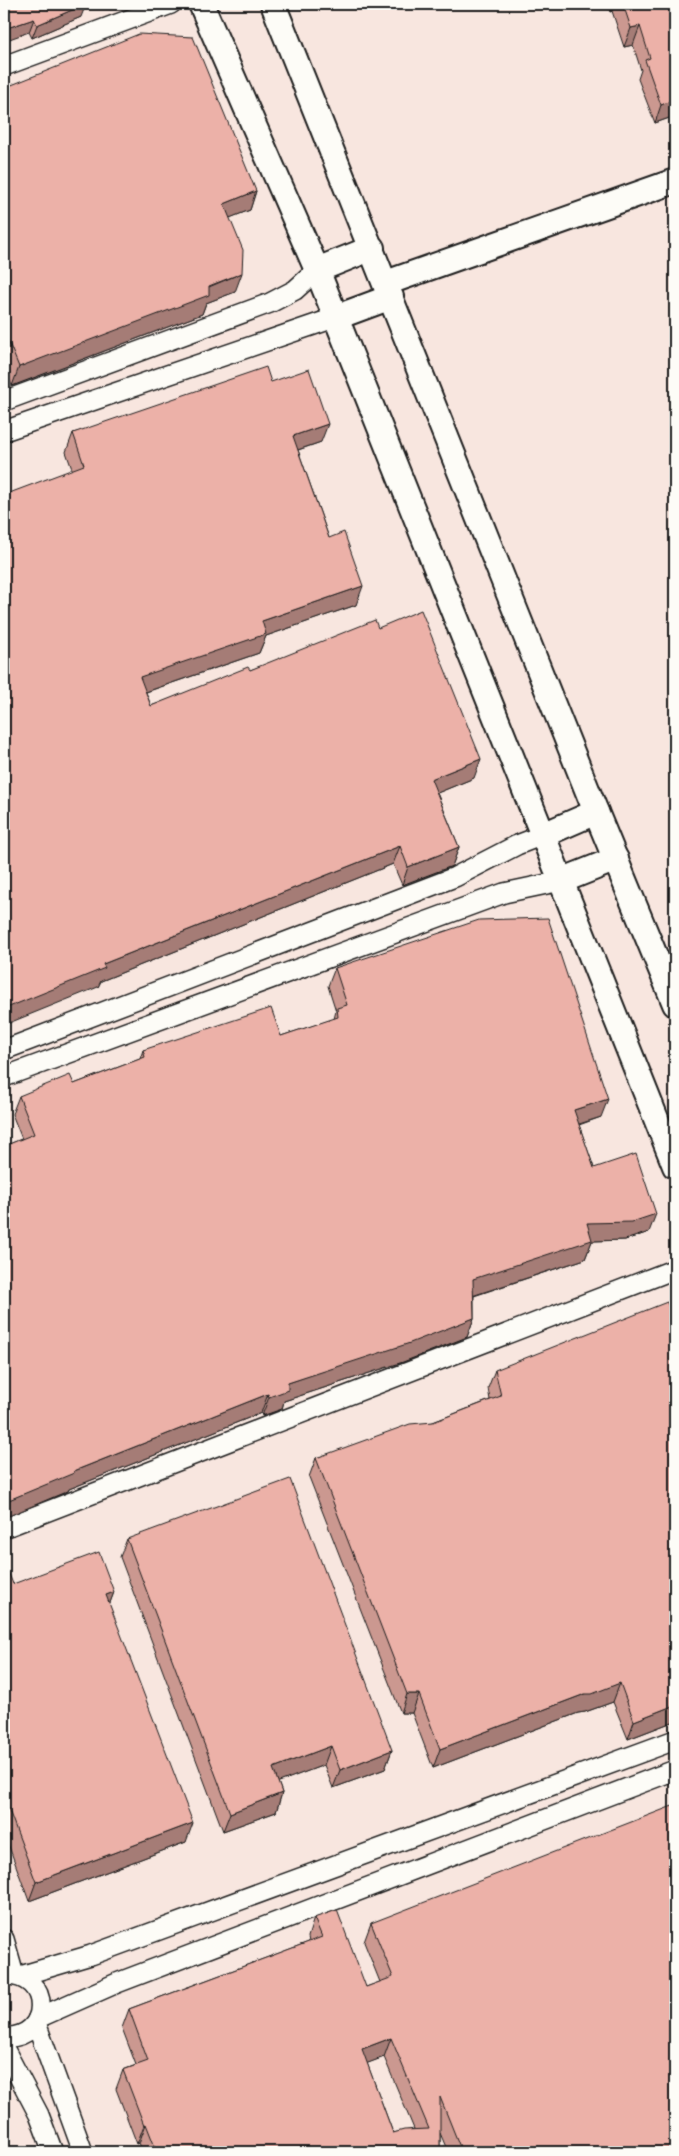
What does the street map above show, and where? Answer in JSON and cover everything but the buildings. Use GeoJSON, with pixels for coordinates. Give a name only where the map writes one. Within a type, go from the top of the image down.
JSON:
{"type":"FeatureCollection","features":[{"type":"Feature","properties":{"kind":"street"},"geometry":{"type":"LineString","coordinates":[[4,66],[171,4]]}},
{"type":"Feature","properties":{"kind":"street"},"geometry":{"type":"LineString","coordinates":[[201,4],[317,270],[334,318],[675,1166]]}},
{"type":"Feature","properties":{"kind":"street"},"geometry":{"type":"LineString","coordinates":[[273,4],[596,812],[675,1004]]}},
{"type":"Feature","properties":{"kind":"street"},"geometry":{"type":"LineString","coordinates":[[4,431],[334,318],[388,290],[675,182]]}},
{"type":"Feature","properties":{"kind":"street"},"geometry":{"type":"LineString","coordinates":[[4,400],[270,303],[295,290],[317,270],[372,248]]}},
{"type":"Feature","properties":{"kind":"street"},"geometry":{"type":"LineString","coordinates":[[4,1050],[455,877],[516,845],[596,812]]}},
{"type":"Feature","properties":{"kind":"street"},"geometry":{"type":"LineString","coordinates":[[4,1078],[504,893],[561,881],[616,859]]}},
{"type":"Feature","properties":{"kind":"street"},"geometry":{"type":"LineString","coordinates":[[4,1528],[675,1269]]}},
{"type":"Feature","properties":{"kind":"street"},"geometry":{"type":"LineString","coordinates":[[13,1975],[91,1955],[675,1740]]}},
{"type":"Feature","properties":{"kind":"street"},"geometry":{"type":"LineString","coordinates":[[4,2037],[22,2035],[37,2021],[117,1983],[675,1770]]}},
{"type":"Feature","properties":{"kind":"street"},"geometry":{"type":"LineString","coordinates":[[4,1939],[13,1975]]}},
{"type":"Feature","properties":{"kind":"street"},"geometry":{"type":"LineString","coordinates":[[13,1975],[28,1980],[38,1993],[40,2002],[37,2021],[83,2152]]}},
{"type":"Feature","properties":{"kind":"street"},"geometry":{"type":"LineString","coordinates":[[4,2048],[39,2115],[53,2152]]}},
{"type":"Feature","properties":{"kind":"shaded area"},"geometry":{"type":"Polygon","coordinates":[[[4,4],[675,4],[675,2152],[4,2152],[4,4]]]}}]}
